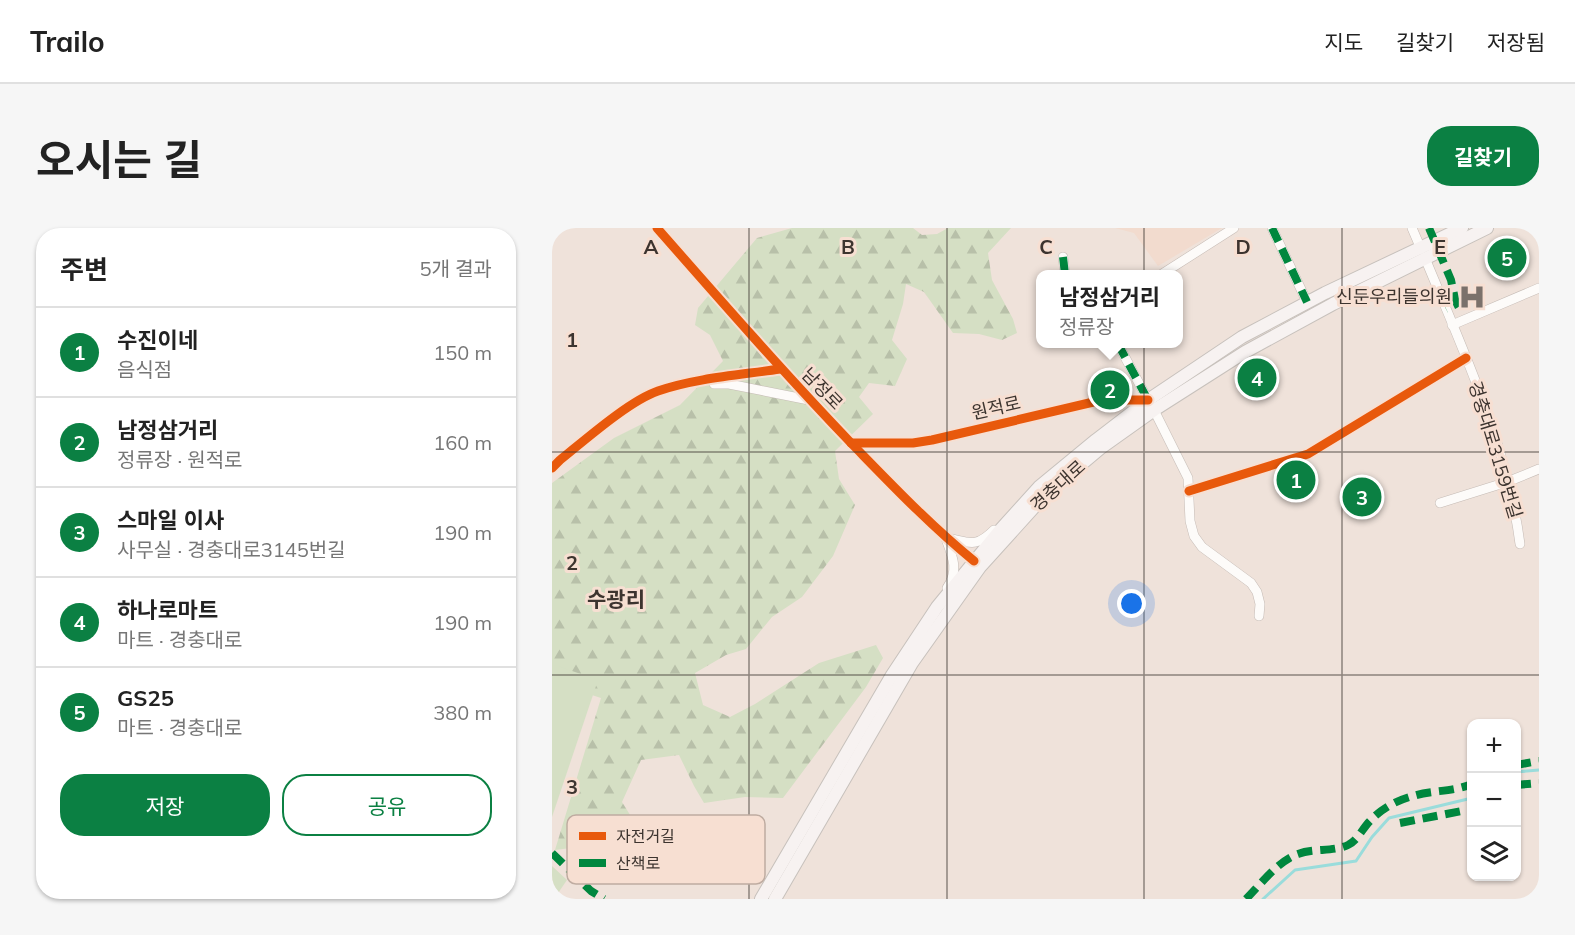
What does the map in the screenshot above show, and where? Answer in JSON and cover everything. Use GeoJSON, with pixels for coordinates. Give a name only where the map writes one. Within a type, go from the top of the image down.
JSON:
{"type":"FeatureCollection","features":[{"type":"Feature","properties":{"kind":"main road","name":"경충대로"},"geometry":{"type":"LineString","coordinates":[[775,899],[890,697],[977,564],[1012,516],[1039,487],[1096,440],[1151,405],[1423,254],[1462,228]]}},
{"type":"Feature","properties":{"kind":"main road","name":"경충대로"},"geometry":{"type":"LineString","coordinates":[[761,899],[886,683],[937,607],[1046,494],[1151,405],[1242,337],[1307,302],[1487,228]]}},
{"type":"Feature","properties":{"kind":"street","name":"남정로"},"geometry":{"type":"LineString","coordinates":[[657,228],[810,401],[945,537],[977,564]]}},
{"type":"Feature","properties":{"kind":"street"},"geometry":{"type":"LineString","coordinates":[[1168,270],[1234,228]]}},
{"type":"Feature","properties":{"kind":"street"},"geometry":{"type":"LineString","coordinates":[[1272,228],[1307,302]]}},
{"type":"Feature","properties":{"kind":"street","name":"경충대로3159번길"},"geometry":{"type":"LineString","coordinates":[[1412,228],[1489,420],[1508,482],[1520,544]]}},
{"type":"Feature","properties":{"kind":"street"},"geometry":{"type":"LineString","coordinates":[[1063,257],[1065,270]]}},
{"type":"Feature","properties":{"kind":"street"},"geometry":{"type":"LineString","coordinates":[[1452,325],[1539,288]]}},
{"type":"Feature","properties":{"kind":"street"},"geometry":{"type":"LineString","coordinates":[[1120,348],[1188,478],[1190,521],[1194,536],[1203,547],[1251,583],[1257,592],[1260,604],[1259,616]]}},
{"type":"Feature","properties":{"kind":"street"},"geometry":{"type":"LineString","coordinates":[[1189,491],[1308,454],[1466,358]]}},
{"type":"Feature","properties":{"kind":"street"},"geometry":{"type":"LineString","coordinates":[[552,468],[642,399],[657,391],[780,369]]}},
{"type":"Feature","properties":{"kind":"street"},"geometry":{"type":"LineString","coordinates":[[675,387],[729,384],[810,401]]}},
{"type":"Feature","properties":{"kind":"street","name":"원적로"},"geometry":{"type":"LineString","coordinates":[[851,443],[922,442],[1102,400],[1151,405]]}},
{"type":"Feature","properties":{"kind":"street"},"geometry":{"type":"LineString","coordinates":[[1440,503],[1508,482],[1539,469]]}},
{"type":"Feature","properties":{"kind":"street"},"geometry":{"type":"LineString","coordinates":[[937,607],[938,599],[949,586],[956,568],[945,537],[965,543],[975,543],[984,540],[1006,517],[1012,516]]}},
{"type":"Feature","properties":{"kind":"shaded area"},"geometry":{"type":"Polygon","coordinates":[[[1115,228],[1222,228],[1158,266],[1134,233],[1115,228]]]}},
{"type":"Feature","properties":{"kind":"green space"},"geometry":{"type":"Polygon","coordinates":[[[792,228],[913,228],[922,235],[937,234],[948,228],[1011,228],[988,253],[992,280],[1013,319],[1017,333],[1002,340],[979,334],[953,333],[924,292],[906,284],[903,304],[892,340],[907,359],[895,386],[869,383],[859,397],[873,414],[835,451],[839,479],[855,505],[833,556],[802,597],[772,617],[746,649],[726,655],[695,673],[703,705],[730,717],[755,704],[819,663],[876,645],[883,658],[866,687],[783,798],[745,797],[704,803],[679,755],[641,760],[622,802],[630,815],[567,815],[567,848],[555,850],[601,698],[552,682],[552,483],[614,438],[680,405],[723,361],[710,335],[695,325],[698,308],[757,238],[792,228]]]}},
{"type":"Feature","properties":{"kind":"green space"},"geometry":{"type":"Polygon","coordinates":[[[552,664],[598,680],[552,817],[552,664]]]}},
{"type":"Feature","properties":{"kind":"green space"},"geometry":{"type":"Polygon","coordinates":[[[552,866],[567,880],[554,899],[552,899],[552,866]]]}},
{"type":"Feature","properties":{"kind":"waterway"},"geometry":{"type":"LineString","coordinates":[[1521,772],[1539,770]]}},
{"type":"Feature","properties":{"kind":"waterway"},"geometry":{"type":"LineString","coordinates":[[1263,899],[1295,870],[1356,861],[1372,837],[1389,818],[1467,799]]}},
{"type":"Feature","properties":{"kind":"marked path"},"geometry":{"type":"LineString","coordinates":[[1272,228],[1307,302]]}},
{"type":"Feature","properties":{"kind":"marked path"},"geometry":{"type":"LineString","coordinates":[[1429,228],[1451,280],[1456,304],[1446,309]]}},
{"type":"Feature","properties":{"kind":"marked path"},"geometry":{"type":"LineString","coordinates":[[1063,257],[1065,270]]}},
{"type":"Feature","properties":{"kind":"marked path"},"geometry":{"type":"LineString","coordinates":[[1120,348],[1148,400]]}},
{"type":"Feature","properties":{"kind":"marked path"},"geometry":{"type":"LineString","coordinates":[[1521,764],[1539,761]]}},
{"type":"Feature","properties":{"kind":"marked path"},"geometry":{"type":"LineString","coordinates":[[1521,785],[1539,783]]}},
{"type":"Feature","properties":{"kind":"marked path"},"geometry":{"type":"LineString","coordinates":[[1246,899],[1270,874],[1291,857],[1304,852],[1336,849],[1348,845],[1374,817],[1395,803],[1420,794],[1467,785]]}},
{"type":"Feature","properties":{"kind":"marked path"},"geometry":{"type":"LineString","coordinates":[[1400,823],[1467,810]]}},
{"type":"Feature","properties":{"kind":"marked path"},"geometry":{"type":"LineString","coordinates":[[552,853],[567,868]]}},
{"type":"Feature","properties":{"kind":"marked path"},"geometry":{"type":"LineString","coordinates":[[584,884],[604,899]]}},
{"type":"Feature","properties":{"kind":"cycle path"},"geometry":{"type":"LineString","coordinates":[[657,228],[852,444],[927,519],[974,561]]}},
{"type":"Feature","properties":{"kind":"cycle path"},"geometry":{"type":"LineString","coordinates":[[1189,491],[1308,454],[1466,358]]}},
{"type":"Feature","properties":{"kind":"cycle path"},"geometry":{"type":"LineString","coordinates":[[552,468],[621,412],[646,396],[703,380],[780,369]]}},
{"type":"Feature","properties":{"kind":"cycle path"},"geometry":{"type":"LineString","coordinates":[[851,443],[913,443],[1102,400],[1148,400]]}},
{"type":"Feature","properties":{"kind":"place","name":"GS25"},"geometry":{"type":"Point","coordinates":[1507,258]}},
{"type":"Feature","properties":{"kind":"place","name":"신둔우리들의원"},"geometry":{"type":"Point","coordinates":[1472,297]}},
{"type":"Feature","properties":{"kind":"place","name":"하나로마트"},"geometry":{"type":"Point","coordinates":[1257,378]}},
{"type":"Feature","properties":{"kind":"place","name":"남정삼거리"},"geometry":{"type":"Point","coordinates":[1110,390]}},
{"type":"Feature","properties":{"kind":"place","name":"수진이네"},"geometry":{"type":"Point","coordinates":[1296,480]}},
{"type":"Feature","properties":{"kind":"place","name":"스마일 이사"},"geometry":{"type":"Point","coordinates":[1362,497]}},
{"type":"Feature","properties":{"kind":"district","name":"수광리"},"geometry":{"type":"Point","coordinates":[616,600]}}]}
